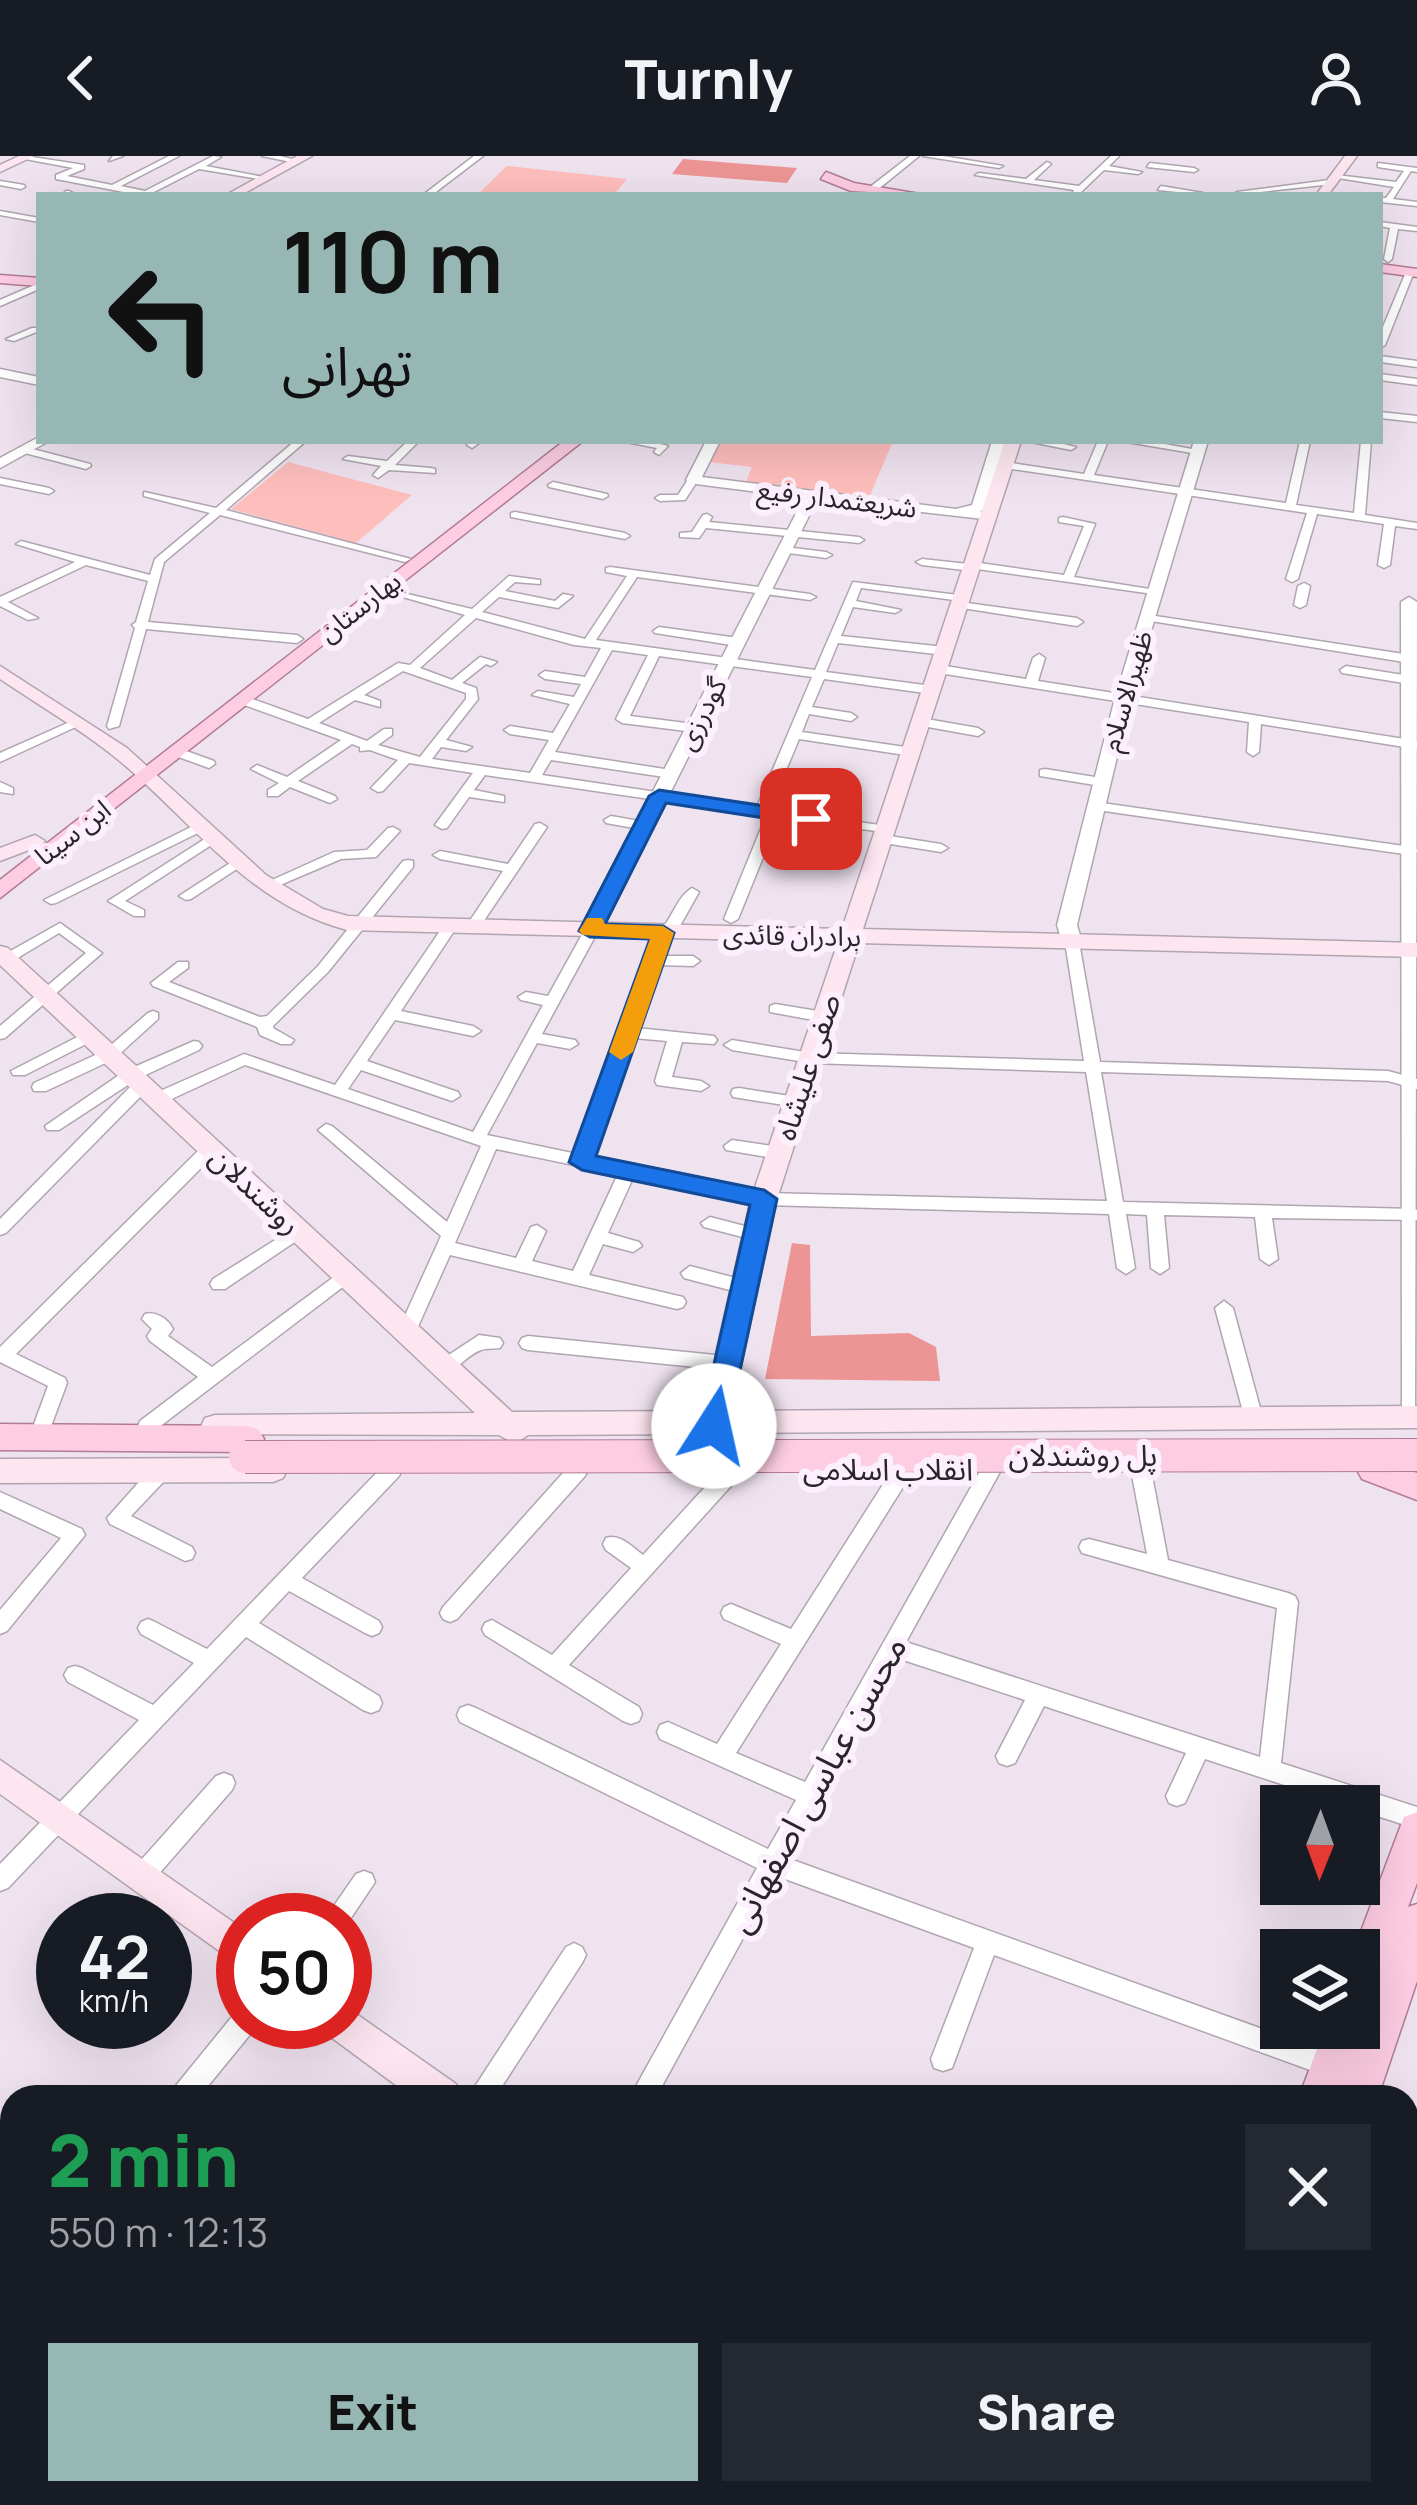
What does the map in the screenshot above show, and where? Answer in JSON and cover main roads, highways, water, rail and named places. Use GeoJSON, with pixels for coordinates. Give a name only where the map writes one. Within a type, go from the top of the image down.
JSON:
{"type":"FeatureCollection","features":[{"type":"Feature","properties":{"kind":"main road"},"geometry":{"type":"LineString","coordinates":[[822,192],[833,156]]}},
{"type":"Feature","properties":{"kind":"main road"},"geometry":{"type":"LineString","coordinates":[[1335,184],[1351,156]]}},
{"type":"Feature","properties":{"kind":"main road"},"geometry":{"type":"LineString","coordinates":[[2,167],[26,157]]}},
{"type":"Feature","properties":{"kind":"main road"},"geometry":{"type":"LineString","coordinates":[[238,192],[301,159]]}},
{"type":"Feature","properties":{"kind":"main road"},"geometry":{"type":"LineString","coordinates":[[826,176],[842,185],[896,192]]}},
{"type":"Feature","properties":{"kind":"main road"},"geometry":{"type":"LineString","coordinates":[[864,192],[873,189]]}},
{"type":"Feature","properties":{"kind":"main road"},"geometry":{"type":"LineString","coordinates":[[1384,263],[1413,273]]}},
{"type":"Feature","properties":{"kind":"main road"},"geometry":{"type":"LineString","coordinates":[[0,277],[36,282]]}},
{"type":"Feature","properties":{"kind":"main road","name":"بهارستان"},"geometry":{"type":"LineString","coordinates":[[141,771],[297,639],[552,444]]}},
{"type":"Feature","properties":{"kind":"main road","name":"بهارستان"},"geometry":{"type":"LineString","coordinates":[[141,771],[178,752],[502,513],[541,483],[573,444]]}},
{"type":"Feature","properties":{"kind":"main road","name":"صفی علیشاه"},"geometry":{"type":"LineString","coordinates":[[714,1426],[741,1286],[764,1199],[961,601],[998,464],[1011,444]]}},
{"type":"Feature","properties":{"kind":"main road","name":"برادران قائدی"},"geometry":{"type":"LineString","coordinates":[[0,670],[96,729],[268,885],[310,913],[360,925],[1414,950]]}},
{"type":"Feature","properties":{"kind":"main road","name":"ابن سینا"},"geometry":{"type":"LineString","coordinates":[[0,868],[141,771]]}},
{"type":"Feature","properties":{"kind":"main road","name":"ابن سینا"},"geometry":{"type":"LineString","coordinates":[[0,891],[141,771]]}},
{"type":"Feature","properties":{"kind":"main road"},"geometry":{"type":"LineString","coordinates":[[0,855],[35,841]]}},
{"type":"Feature","properties":{"kind":"main road","name":"روشندلان"},"geometry":{"type":"LineString","coordinates":[[3,956],[511,1428],[565,1470]]}},
{"type":"Feature","properties":{"kind":"main road","name":"انقلاب اسلامی"},"geometry":{"type":"LineString","coordinates":[[44,1424],[417,1429],[1254,1419],[1416,1424]]}},
{"type":"Feature","properties":{"kind":"main road"},"geometry":{"type":"LineString","coordinates":[[0,1425],[44,1424]]}},
{"type":"Feature","properties":{"kind":"main road","name":"پل روشندلان"},"geometry":{"type":"LineString","coordinates":[[246,1448],[1416,1424]]}},
{"type":"Feature","properties":{"kind":"main road"},"geometry":{"type":"LineString","coordinates":[[821,1425],[812,1432],[811,1462],[822,1470]]}},
{"type":"Feature","properties":{"kind":"main road"},"geometry":{"type":"LineString","coordinates":[[565,1470],[561,1447],[567,1436],[582,1427]]}},
{"type":"Feature","properties":{"kind":"main road"},"geometry":{"type":"LineString","coordinates":[[403,1470],[440,1463],[452,1449],[443,1435],[417,1429]]}},
{"type":"Feature","properties":{"kind":"main road"},"geometry":{"type":"LineString","coordinates":[[0,1437],[246,1448]]}},
{"type":"Feature","properties":{"kind":"main road"},"geometry":{"type":"LineString","coordinates":[[0,1457],[246,1448]]}},
{"type":"Feature","properties":{"kind":"main road","name":"پل روشندلان"},"geometry":{"type":"LineString","coordinates":[[246,1448],[1417,1455]]}},
{"type":"Feature","properties":{"kind":"main road"},"geometry":{"type":"LineString","coordinates":[[1372,1470],[1417,1486]]}},
{"type":"Feature","properties":{"kind":"main road","name":"انقلاب اسلامی"},"geometry":{"type":"LineString","coordinates":[[0,1471],[1417,1470]]}},
{"type":"Feature","properties":{"kind":"main road"},"geometry":{"type":"LineString","coordinates":[[0,1774],[142,1876],[156,1893]]}},
{"type":"Feature","properties":{"kind":"main road"},"geometry":{"type":"LineString","coordinates":[[1380,1932],[1417,1830]]}},
{"type":"Feature","properties":{"kind":"main road"},"geometry":{"type":"LineString","coordinates":[[1339,2072],[1417,1924]]}},
{"type":"Feature","properties":{"kind":"main road"},"geometry":{"type":"LineString","coordinates":[[372,2047],[420,2085]]}}]}
